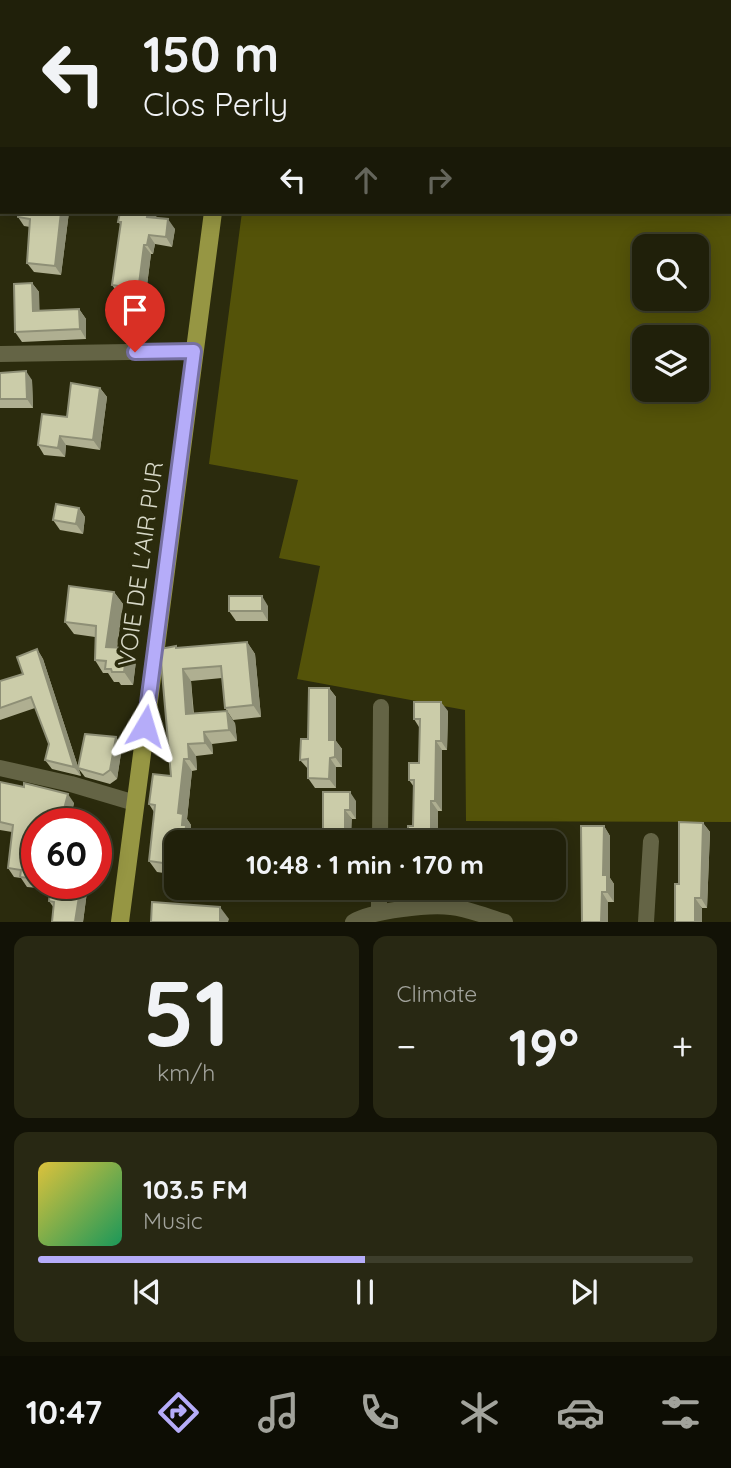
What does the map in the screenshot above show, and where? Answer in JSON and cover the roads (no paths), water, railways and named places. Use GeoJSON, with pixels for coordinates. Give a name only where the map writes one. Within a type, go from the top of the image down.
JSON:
{"type":"FeatureCollection","features":[{"type":"Feature","properties":{"kind":"main road","name":"VOIE DE L'AIR PUR"},"geometry":{"type":"LineString","coordinates":[[120,922],[213,214]]}},
{"type":"Feature","properties":{"kind":"street"},"geometry":{"type":"LineString","coordinates":[[0,354],[194,351]]}},
{"type":"Feature","properties":{"kind":"street"},"geometry":{"type":"LineString","coordinates":[[380,830],[381,707]]}},
{"type":"Feature","properties":{"kind":"street"},"geometry":{"type":"LineString","coordinates":[[0,768],[71,783],[135,803]]}},
{"type":"Feature","properties":{"kind":"street"},"geometry":{"type":"LineString","coordinates":[[646,922],[652,841]]}},
{"type":"Feature","properties":{"kind":"street"},"geometry":{"type":"LineString","coordinates":[[379,900],[379,912]]}},
{"type":"Feature","properties":{"kind":"street"},"geometry":{"type":"LineString","coordinates":[[353,922],[360,917],[379,912],[451,907],[505,922]]}}]}
